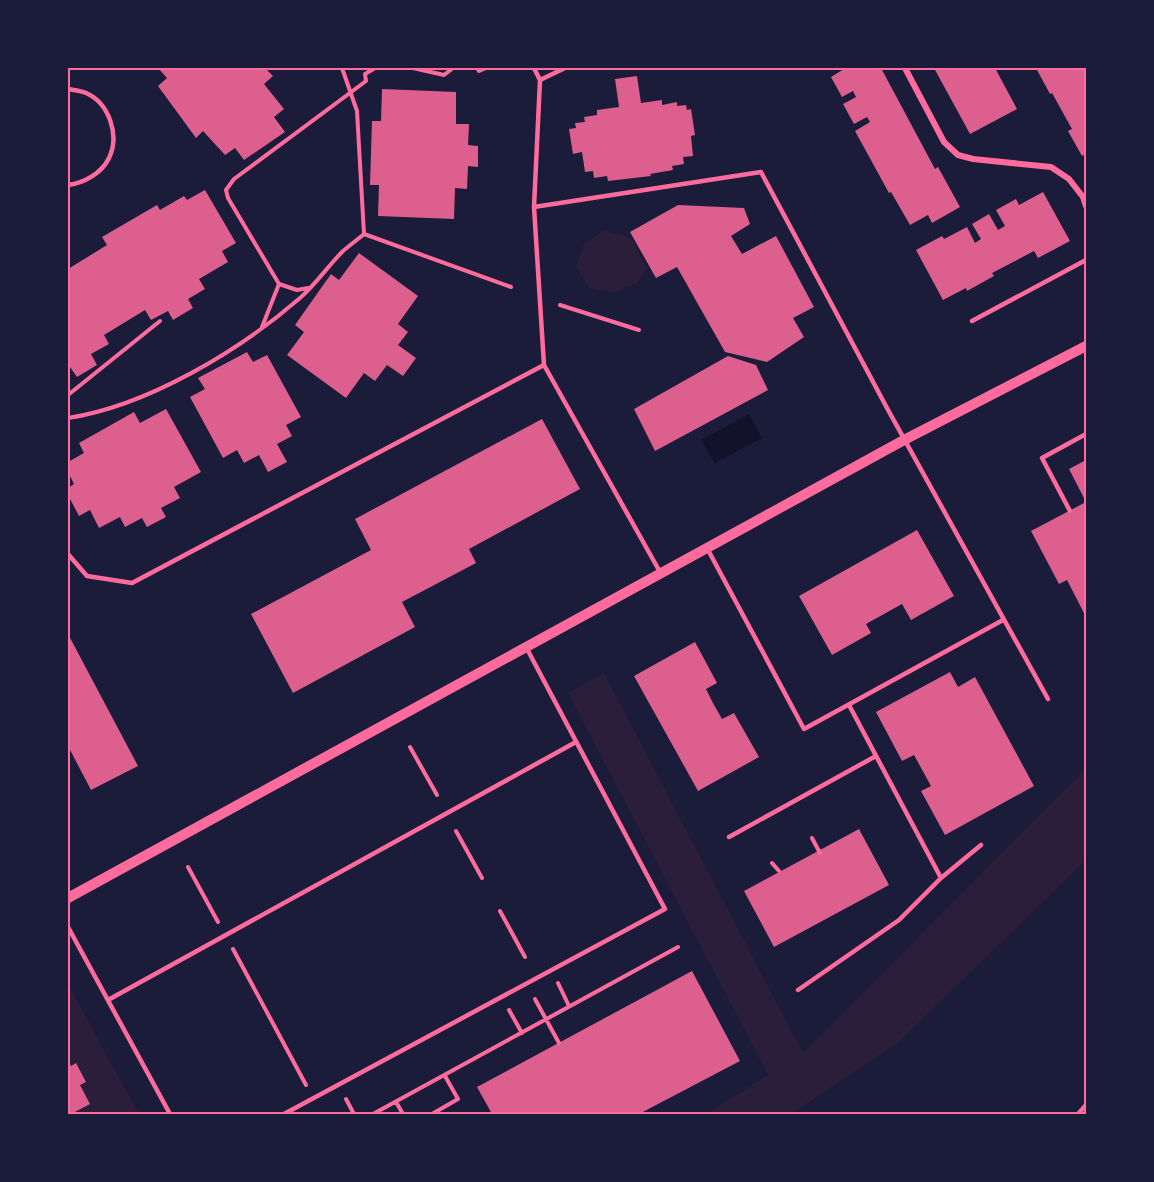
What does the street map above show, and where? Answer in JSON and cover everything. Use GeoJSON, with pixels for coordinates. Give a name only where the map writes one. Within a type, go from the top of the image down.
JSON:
{"type":"FeatureCollection","features":[{"type":"Feature","properties":{"kind":"street"},"geometry":{"type":"LineString","coordinates":[[905,68],[944,142],[958,155],[973,159],[1051,166],[1069,179],[1083,197],[1086,206]]}},
{"type":"Feature","properties":{"kind":"street"},"geometry":{"type":"LineString","coordinates":[[68,898],[904,440],[1086,346]]}},
{"type":"Feature","properties":{"kind":"lane"},"geometry":{"type":"LineString","coordinates":[[534,68],[540,80],[534,207],[544,365],[661,574]]}},
{"type":"Feature","properties":{"kind":"lane"},"geometry":{"type":"LineString","coordinates":[[540,80],[565,68]]}},
{"type":"Feature","properties":{"kind":"lane"},"geometry":{"type":"LineString","coordinates":[[68,89],[86,93],[105,109],[114,133],[109,158],[93,177],[68,185]]}},
{"type":"Feature","properties":{"kind":"lane"},"geometry":{"type":"LineString","coordinates":[[534,207],[761,172],[904,440],[1048,699]]}},
{"type":"Feature","properties":{"kind":"lane"},"geometry":{"type":"LineString","coordinates":[[972,321],[1086,260]]}},
{"type":"Feature","properties":{"kind":"lane"},"geometry":{"type":"LineString","coordinates":[[68,554],[87,576],[132,583],[544,365]]}},
{"type":"Feature","properties":{"kind":"lane"},"geometry":{"type":"LineString","coordinates":[[1070,511],[1042,458],[1086,434]]}},
{"type":"Feature","properties":{"kind":"lane"},"geometry":{"type":"LineString","coordinates":[[707,548],[804,729],[1003,620]]}},
{"type":"Feature","properties":{"kind":"lane"},"geometry":{"type":"LineString","coordinates":[[284,1114],[665,909],[526,647]]}},
{"type":"Feature","properties":{"kind":"lane"},"geometry":{"type":"LineString","coordinates":[[849,705],[941,878]]}},
{"type":"Feature","properties":{"kind":"lane"},"geometry":{"type":"LineString","coordinates":[[108,1000],[576,742]]}},
{"type":"Feature","properties":{"kind":"lane"},"geometry":{"type":"LineString","coordinates":[[729,837],[876,756]]}},
{"type":"Feature","properties":{"kind":"lane"},"geometry":{"type":"LineString","coordinates":[[798,990],[899,920],[941,878],[981,845]]}},
{"type":"Feature","properties":{"kind":"lane"},"geometry":{"type":"LineString","coordinates":[[68,927],[170,1114]]}},
{"type":"Feature","properties":{"kind":"lane"},"geometry":{"type":"LineString","coordinates":[[1078,1114],[1086,1105]]}},
{"type":"Feature","properties":{"kind":"path"},"geometry":{"type":"LineString","coordinates":[[342,68],[357,111],[364,234]]}},
{"type":"Feature","properties":{"kind":"path"},"geometry":{"type":"LineString","coordinates":[[309,288],[297,290],[279,284],[228,198],[226,190],[228,184],[234,179],[366,81],[365,74],[375,68]]}},
{"type":"Feature","properties":{"kind":"path"},"geometry":{"type":"LineString","coordinates":[[413,68],[444,75],[453,68]]}},
{"type":"Feature","properties":{"kind":"path"},"geometry":{"type":"LineString","coordinates":[[477,68],[479,71],[486,68]]}},
{"type":"Feature","properties":{"kind":"path"},"geometry":{"type":"LineString","coordinates":[[364,234],[511,287]]}},
{"type":"Feature","properties":{"kind":"path"},"geometry":{"type":"LineString","coordinates":[[68,418],[88,415],[129,402],[220,358],[300,297],[344,251],[364,234]]}},
{"type":"Feature","properties":{"kind":"path"},"geometry":{"type":"LineString","coordinates":[[262,327],[279,284]]}},
{"type":"Feature","properties":{"kind":"path"},"geometry":{"type":"LineString","coordinates":[[560,305],[639,330]]}},
{"type":"Feature","properties":{"kind":"path"},"geometry":{"type":"LineString","coordinates":[[68,395],[160,321]]}},
{"type":"Feature","properties":{"kind":"path"},"geometry":{"type":"LineString","coordinates":[[410,747],[437,795]]}},
{"type":"Feature","properties":{"kind":"path"},"geometry":{"type":"LineString","coordinates":[[456,831],[482,878]]}},
{"type":"Feature","properties":{"kind":"path"},"geometry":{"type":"LineString","coordinates":[[812,838],[820,853]]}},
{"type":"Feature","properties":{"kind":"path"},"geometry":{"type":"LineString","coordinates":[[772,863],[779,871]]}},
{"type":"Feature","properties":{"kind":"path"},"geometry":{"type":"LineString","coordinates":[[188,867],[314,1099]]}},
{"type":"Feature","properties":{"kind":"path"},"geometry":{"type":"LineString","coordinates":[[500,911],[525,957]]}},
{"type":"Feature","properties":{"kind":"path"},"geometry":{"type":"LineString","coordinates":[[373,1114],[678,947]]}},
{"type":"Feature","properties":{"kind":"path"},"geometry":{"type":"LineString","coordinates":[[557,983],[569,1006]]}},
{"type":"Feature","properties":{"kind":"path"},"geometry":{"type":"LineString","coordinates":[[534,997],[559,1043]]}},
{"type":"Feature","properties":{"kind":"path"},"geometry":{"type":"LineString","coordinates":[[509,1009],[522,1033]]}},
{"type":"Feature","properties":{"kind":"path"},"geometry":{"type":"LineString","coordinates":[[432,1114],[459,1099],[445,1076]]}},
{"type":"Feature","properties":{"kind":"path"},"geometry":{"type":"LineString","coordinates":[[345,1098],[354,1114]]}},
{"type":"Feature","properties":{"kind":"path"},"geometry":{"type":"LineString","coordinates":[[396,1102],[403,1114]]}},
{"type":"Feature","properties":{"kind":"shaded area"},"geometry":{"type":"Polygon","coordinates":[[[605,230],[631,238],[647,268],[637,283],[614,293],[589,288],[576,267],[584,244],[605,230]]]}},
{"type":"Feature","properties":{"kind":"shaded area"},"geometry":{"type":"Polygon","coordinates":[[[749,414],[762,438],[715,463],[701,440],[749,414]]]}},
{"type":"Feature","properties":{"kind":"shaded area"},"geometry":{"type":"Polygon","coordinates":[[[604,673],[803,1053],[1086,768],[1086,860],[900,1041],[791,1114],[706,1114],[768,1075],[568,693],[604,673]]]}},
{"type":"Feature","properties":{"kind":"shaded area"},"geometry":{"type":"Polygon","coordinates":[[[68,984],[139,1114],[68,1114],[68,984]]]}},
{"type":"Feature","properties":{"kind":"building"},"geometry":{"type":"Polygon","coordinates":[[[158,68],[265,68],[273,76],[264,84],[284,109],[274,117],[285,132],[244,160],[235,148],[225,155],[203,131],[196,138],[158,86],[167,78],[158,68]]]}},
{"type":"Feature","properties":{"kind":"building"},"geometry":{"type":"Polygon","coordinates":[[[844,68],[881,68],[935,169],[938,167],[960,207],[932,223],[928,215],[910,225],[891,192],[889,193],[855,131],[870,122],[867,117],[854,124],[843,104],[856,97],[853,91],[842,97],[831,77],[844,68]]]}},
{"type":"Feature","properties":{"kind":"building"},"geometry":{"type":"Polygon","coordinates":[[[934,68],[995,68],[1017,109],[970,134],[934,68]]]}},
{"type":"Feature","properties":{"kind":"building"},"geometry":{"type":"Polygon","coordinates":[[[1041,68],[1086,68],[1086,153],[1082,156],[1068,131],[1072,129],[1037,70],[1041,68]]]}},
{"type":"Feature","properties":{"kind":"building"},"geometry":{"type":"Polygon","coordinates":[[[637,76],[641,103],[662,100],[662,105],[677,102],[677,106],[686,105],[687,110],[691,109],[695,135],[691,136],[693,156],[683,157],[684,164],[672,166],[673,170],[650,174],[651,176],[608,181],[607,176],[594,178],[593,171],[585,172],[582,152],[573,154],[569,129],[576,128],[575,123],[585,122],[584,117],[597,115],[597,110],[619,107],[615,79],[637,76]]]}},
{"type":"Feature","properties":{"kind":"building"},"geometry":{"type":"Polygon","coordinates":[[[382,89],[456,92],[456,124],[469,124],[468,145],[478,146],[478,167],[468,166],[467,189],[455,188],[454,219],[378,216],[379,185],[370,185],[372,121],[381,121],[382,89]]]}},
{"type":"Feature","properties":{"kind":"building"},"geometry":{"type":"Polygon","coordinates":[[[205,190],[236,243],[222,251],[228,262],[199,279],[205,289],[188,299],[193,308],[173,320],[168,311],[151,320],[145,310],[104,335],[109,344],[91,354],[97,365],[77,377],[70,367],[68,369],[68,269],[107,245],[102,237],[157,205],[160,210],[184,196],[187,200],[205,190]]]}},
{"type":"Feature","properties":{"kind":"building"},"geometry":{"type":"Polygon","coordinates":[[[1043,192],[1070,241],[1038,258],[1034,251],[992,273],[994,276],[967,291],[966,288],[943,300],[916,250],[942,236],[944,239],[967,227],[975,243],[981,239],[972,224],[989,214],[998,230],[1005,226],[996,210],[1016,199],[1019,205],[1043,192]]]}},
{"type":"Feature","properties":{"kind":"building"},"geometry":{"type":"Polygon","coordinates":[[[678,205],[744,208],[750,224],[731,236],[742,254],[776,236],[814,307],[793,318],[804,337],[767,362],[725,352],[677,267],[656,278],[630,232],[678,205]]]}},
{"type":"Feature","properties":{"kind":"building"},"geometry":{"type":"Polygon","coordinates":[[[359,253],[418,296],[398,324],[408,332],[398,345],[416,358],[403,376],[387,365],[375,381],[364,373],[346,398],[287,355],[304,332],[295,325],[331,274],[339,280],[359,253]]]}},
{"type":"Feature","properties":{"kind":"building"},"geometry":{"type":"Polygon","coordinates":[[[247,352],[253,362],[267,355],[301,417],[286,425],[292,436],[277,444],[287,462],[268,472],[259,455],[244,463],[237,450],[223,458],[190,397],[205,389],[198,378],[247,352]]]}},
{"type":"Feature","properties":{"kind":"building"},"geometry":{"type":"Polygon","coordinates":[[[728,356],[756,365],[768,390],[655,451],[634,409],[728,356]]]}},
{"type":"Feature","properties":{"kind":"building"},"geometry":{"type":"Polygon","coordinates":[[[166,409],[201,472],[174,487],[180,498],[161,508],[166,517],[147,527],[142,518],[125,527],[120,517],[99,528],[90,510],[79,516],[68,495],[68,488],[74,484],[68,472],[68,462],[84,453],[79,443],[134,412],[140,423],[166,409]]]}},
{"type":"Feature","properties":{"kind":"building"},"geometry":{"type":"Polygon","coordinates":[[[542,419],[580,489],[469,549],[476,563],[402,602],[415,627],[293,693],[251,614],[371,550],[355,519],[542,419]]]}},
{"type":"Feature","properties":{"kind":"building"},"geometry":{"type":"Polygon","coordinates":[[[1086,460],[1086,502],[1069,469],[1086,460]]]}},
{"type":"Feature","properties":{"kind":"building"},"geometry":{"type":"Polygon","coordinates":[[[1086,502],[1086,617],[1067,580],[1059,584],[1031,531],[1086,502]]]}},
{"type":"Feature","properties":{"kind":"building"},"geometry":{"type":"Polygon","coordinates":[[[917,530],[954,596],[911,620],[902,604],[866,624],[871,633],[832,655],[799,596],[917,530]]]}},
{"type":"Feature","properties":{"kind":"building"},"geometry":{"type":"Polygon","coordinates":[[[68,634],[138,766],[91,790],[68,746],[68,634]]]}},
{"type":"Feature","properties":{"kind":"building"},"geometry":{"type":"Polygon","coordinates":[[[695,642],[717,683],[706,689],[713,703],[722,719],[734,713],[759,757],[698,791],[634,676],[695,642]]]}},
{"type":"Feature","properties":{"kind":"building"},"geometry":{"type":"Polygon","coordinates":[[[950,672],[958,687],[975,677],[1034,786],[945,835],[921,791],[931,786],[914,755],[902,761],[876,712],[950,672]]]}},
{"type":"Feature","properties":{"kind":"building"},"geometry":{"type":"Polygon","coordinates":[[[859,829],[889,885],[774,947],[744,891],[859,829]]]}},
{"type":"Feature","properties":{"kind":"building"},"geometry":{"type":"Polygon","coordinates":[[[692,971],[740,1061],[639,1114],[492,1114],[477,1087],[692,971]]]}},
{"type":"Feature","properties":{"kind":"building"},"geometry":{"type":"Polygon","coordinates":[[[68,1060],[71,1066],[76,1063],[86,1082],[80,1085],[90,1104],[71,1114],[68,1114],[68,1060]]]}}]}
